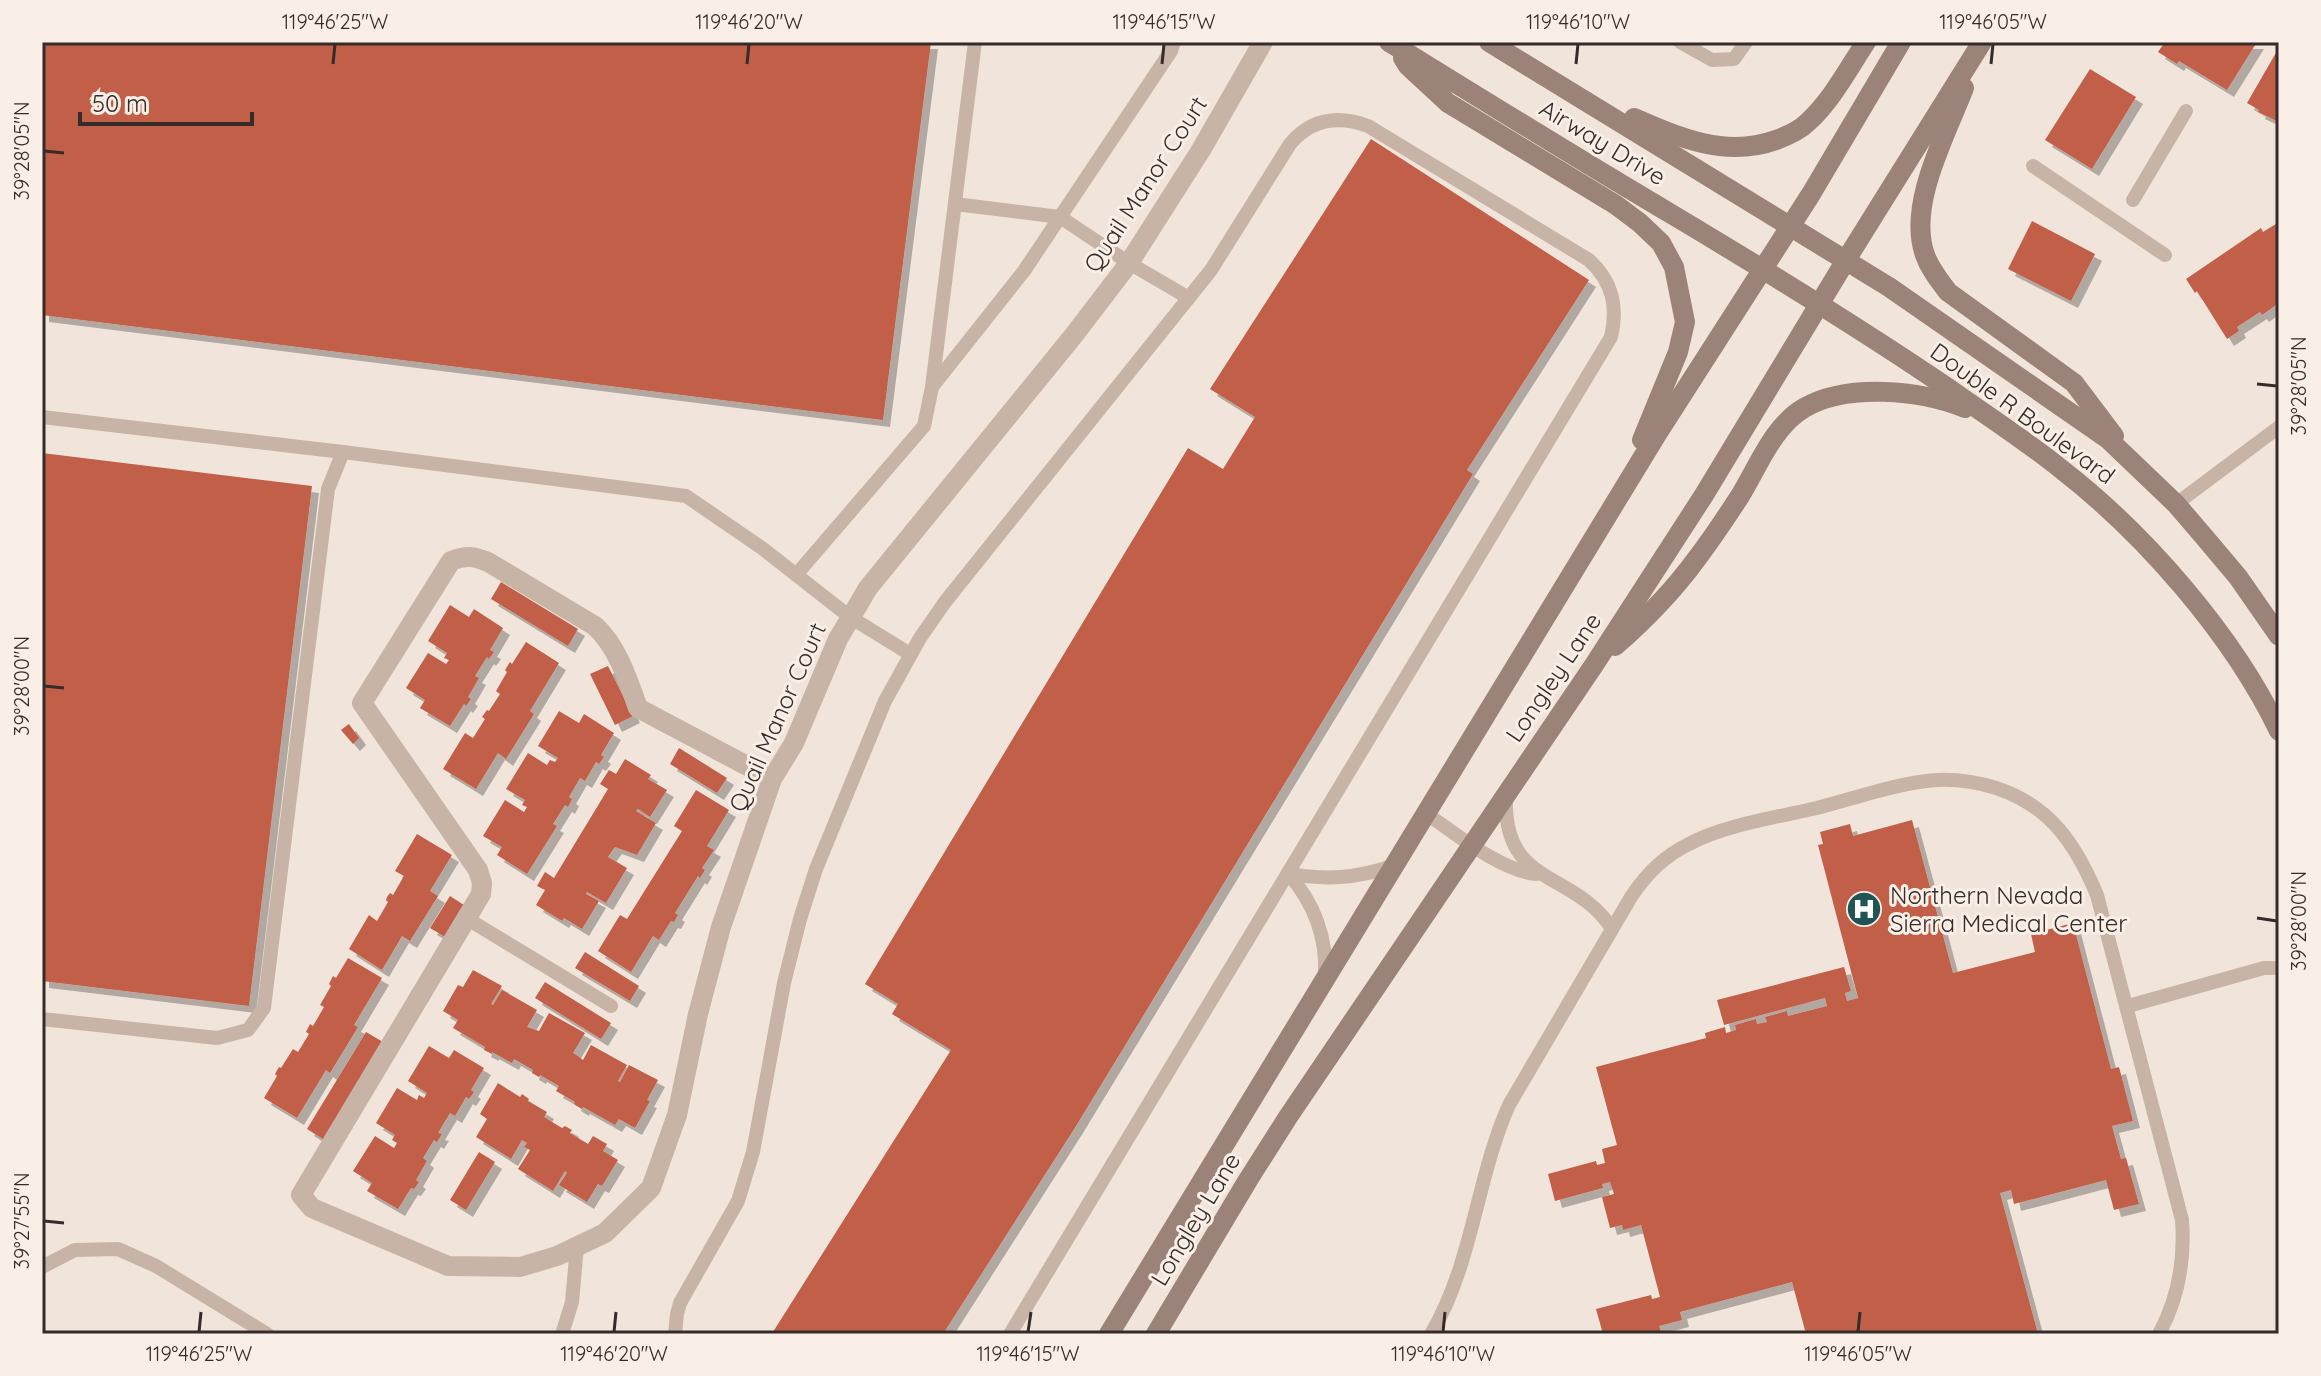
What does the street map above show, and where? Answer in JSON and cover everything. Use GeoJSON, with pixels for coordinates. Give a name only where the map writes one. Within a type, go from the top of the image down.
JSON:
{"type":"FeatureCollection","features":[{"type":"Feature","properties":{"kind":"main road","name":"Airway Drive"},"geometry":{"type":"LineString","coordinates":[[1489,42],[1820,243]]}},
{"type":"Feature","properties":{"kind":"main road"},"geometry":{"type":"LineString","coordinates":[[1565,88],[1683,138],[1723,147],[1758,146],[1785,136],[1807,123],[1866,42]]}},
{"type":"Feature","properties":{"kind":"main road","name":"Longley Lane"},"geometry":{"type":"LineString","coordinates":[[1109,1334],[1657,434],[1791,225],[1901,42]]}},
{"type":"Feature","properties":{"kind":"main road"},"geometry":{"type":"LineString","coordinates":[[1982,42],[1923,193],[1920,227],[1924,252],[1933,272],[1948,292],[2074,383],[2135,465]]}},
{"type":"Feature","properties":{"kind":"main road","name":"Longley Lane"},"geometry":{"type":"LineString","coordinates":[[1156,1334],[1288,1117],[1594,665],[1704,495],[1982,42]]}},
{"type":"Feature","properties":{"kind":"main road","name":"Airway Drive"},"geometry":{"type":"LineString","coordinates":[[1392,44],[1791,285]]}},
{"type":"Feature","properties":{"kind":"main road"},"geometry":{"type":"LineString","coordinates":[[1392,44],[1408,66],[1448,103],[1616,205],[1640,223],[1661,243],[1674,267],[1685,322],[1678,352],[1613,509]]}},
{"type":"Feature","properties":{"kind":"main road","name":"Double R Boulevard"},"geometry":{"type":"LineString","coordinates":[[1820,243],[2108,439],[2176,504],[2238,577],[2279,636]]}},
{"type":"Feature","properties":{"kind":"main road","name":"Double R Boulevard"},"geometry":{"type":"LineString","coordinates":[[1791,285],[2003,426],[2084,487],[2139,539],[2186,592],[2229,646],[2258,690],[2279,731]]}},
{"type":"Feature","properties":{"kind":"main road"},"geometry":{"type":"LineString","coordinates":[[1594,665],[1650,615],[1697,558],[1740,496],[1783,424],[1803,408],[1830,396],[1851,392],[1902,393],[1961,407],[2003,426]]}},
{"type":"Feature","properties":{"kind":"street","name":"Quail Manor Court"},"geometry":{"type":"LineString","coordinates":[[466,918],[301,1195],[312,1208],[448,1266],[520,1267],[557,1256],[605,1233],[651,1188],[677,1115],[698,1014],[721,927],[772,779],[794,743],[826,664],[850,617],[868,588],[1129,263],[1201,150],[1263,42]]}},
{"type":"Feature","properties":{"kind":"street"},"geometry":{"type":"LineString","coordinates":[[466,918],[481,894],[478,870],[362,703],[451,561],[465,555],[488,562],[595,626],[607,637],[638,708],[772,779]]}},
{"type":"Feature","properties":{"kind":"lane"},"geometry":{"type":"LineString","coordinates":[[796,575],[924,426],[932,387],[975,42]]}},
{"type":"Feature","properties":{"kind":"lane"},"geometry":{"type":"LineString","coordinates":[[932,387],[1024,271],[1171,51],[1174,42]]}},
{"type":"Feature","properties":{"kind":"lane"},"geometry":{"type":"LineString","coordinates":[[1680,42],[1712,60],[1734,59],[1746,42]]}},
{"type":"Feature","properties":{"kind":"lane"},"geometry":{"type":"LineString","coordinates":[[2133,200],[2186,111]]}},
{"type":"Feature","properties":{"kind":"lane"},"geometry":{"type":"LineString","coordinates":[[675,1334],[680,1303],[727,1223],[747,1177],[784,983],[816,869],[885,701],[910,654],[945,602],[1225,250],[1298,135],[1317,123],[1342,119],[1368,126],[1589,260],[1605,278],[1614,300],[1614,325],[1605,348],[1010,1334]]}},
{"type":"Feature","properties":{"kind":"lane"},"geometry":{"type":"LineString","coordinates":[[2033,166],[2165,255]]}},
{"type":"Feature","properties":{"kind":"lane"},"geometry":{"type":"LineString","coordinates":[[955,204],[1060,217],[1189,298]]}},
{"type":"Feature","properties":{"kind":"lane"},"geometry":{"type":"LineString","coordinates":[[42,417],[686,496],[762,548],[850,617],[910,654]]}},
{"type":"Feature","properties":{"kind":"lane"},"geometry":{"type":"LineString","coordinates":[[2176,504],[2279,427]]}},
{"type":"Feature","properties":{"kind":"lane"},"geometry":{"type":"LineString","coordinates":[[42,1019],[217,1038],[248,1030],[264,1008],[328,489],[343,452]]}},
{"type":"Feature","properties":{"kind":"lane"},"geometry":{"type":"LineString","coordinates":[[1431,1334],[1456,1282],[1496,1137],[1509,1105],[1612,929],[1640,883],[1651,871],[1674,852],[1699,838],[1916,783],[1953,780],[1996,788],[2030,804],[2054,823],[2067,837],[2097,895],[2182,1220],[2180,1272],[2171,1307],[2159,1334]]}},
{"type":"Feature","properties":{"kind":"lane"},"geometry":{"type":"LineString","coordinates":[[1506,796],[1507,824],[1521,858],[1597,908],[1612,929]]}},
{"type":"Feature","properties":{"kind":"lane"},"geometry":{"type":"LineString","coordinates":[[1425,813],[1511,868],[1541,874]]}},
{"type":"Feature","properties":{"kind":"lane"},"geometry":{"type":"LineString","coordinates":[[1288,873],[1342,878],[1393,866]]}},
{"type":"Feature","properties":{"kind":"lane"},"geometry":{"type":"LineString","coordinates":[[1288,873],[1306,896],[1320,926],[1326,961],[1325,979]]}},
{"type":"Feature","properties":{"kind":"lane"},"geometry":{"type":"LineString","coordinates":[[466,918],[611,1006]]}},
{"type":"Feature","properties":{"kind":"lane"},"geometry":{"type":"LineString","coordinates":[[2128,1006],[2271,968],[2279,956]]}},
{"type":"Feature","properties":{"kind":"lane"},"geometry":{"type":"LineString","coordinates":[[562,1334],[572,1302],[577,1246]]}},
{"type":"Feature","properties":{"kind":"lane"},"geometry":{"type":"LineString","coordinates":[[42,1267],[75,1250],[118,1249],[156,1266],[267,1334]]}},
{"type":"Feature","properties":{"kind":"building"},"geometry":{"type":"Polygon","coordinates":[[[42,42],[931,42],[883,420],[42,315],[42,42]]]}},
{"type":"Feature","properties":{"kind":"building"},"geometry":{"type":"Polygon","coordinates":[[[2165,42],[2257,42],[2227,90],[2158,52],[2165,42]]]}},
{"type":"Feature","properties":{"kind":"building"},"geometry":{"type":"Polygon","coordinates":[[[2279,52],[2279,122],[2247,103],[2279,52]]]}},
{"type":"Feature","properties":{"kind":"building"},"geometry":{"type":"Polygon","coordinates":[[[2090,69],[2136,97],[2092,169],[2045,140],[2090,69]]]}},
{"type":"Feature","properties":{"kind":"building"},"geometry":{"type":"Polygon","coordinates":[[[1371,139],[1589,280],[1467,470],[1473,474],[1076,1126],[943,1334],[776,1334],[773,1332],[951,1050],[892,1014],[898,1004],[865,984],[1188,448],[1223,469],[1255,417],[1210,389],[1371,139]]]}},
{"type":"Feature","properties":{"kind":"building"},"geometry":{"type":"Polygon","coordinates":[[[2032,221],[2095,254],[2071,301],[2008,269],[2032,221]]]}},
{"type":"Feature","properties":{"kind":"building"},"geometry":{"type":"Polygon","coordinates":[[[2279,222],[2279,303],[2237,327],[2239,331],[2227,339],[2186,279],[2261,228],[2263,232],[2279,222]]]}},
{"type":"Feature","properties":{"kind":"building"},"geometry":{"type":"Polygon","coordinates":[[[42,453],[312,486],[249,1006],[42,981],[42,453]]]}},
{"type":"Feature","properties":{"kind":"building"},"geometry":{"type":"Polygon","coordinates":[[[501,582],[578,629],[568,646],[491,599],[501,582]]]}},
{"type":"Feature","properties":{"kind":"building"},"geometry":{"type":"Polygon","coordinates":[[[450,605],[469,617],[474,609],[503,628],[490,650],[494,652],[475,676],[479,678],[468,697],[471,699],[466,706],[464,704],[450,726],[420,708],[425,700],[406,688],[428,653],[446,664],[449,660],[444,658],[447,653],[428,641],[450,605]]]}},
{"type":"Feature","properties":{"kind":"building"},"geometry":{"type":"Polygon","coordinates":[[[526,642],[559,663],[530,711],[534,714],[506,759],[498,753],[476,789],[443,769],[465,733],[473,738],[485,719],[482,717],[500,694],[496,691],[507,672],[505,670],[526,642]]]}},
{"type":"Feature","properties":{"kind":"building"},"geometry":{"type":"Polygon","coordinates":[[[608,666],[633,716],[615,725],[590,674],[608,666]]]}},
{"type":"Feature","properties":{"kind":"building"},"geometry":{"type":"Polygon","coordinates":[[[559,711],[579,723],[584,714],[614,733],[599,764],[596,762],[585,781],[580,778],[569,797],[572,799],[568,807],[565,805],[553,824],[557,826],[527,874],[497,855],[502,847],[483,836],[505,800],[524,812],[527,807],[522,805],[525,800],[506,789],[528,753],[547,765],[550,760],[555,762],[558,758],[538,746],[559,711]]]}},
{"type":"Feature","properties":{"kind":"building"},"geometry":{"type":"Polygon","coordinates":[[[349,724],[359,738],[353,744],[341,730],[349,724]]]}},
{"type":"Feature","properties":{"kind":"building"},"geometry":{"type":"Polygon","coordinates":[[[679,748],[727,778],[717,793],[670,764],[679,748]]]}},
{"type":"Feature","properties":{"kind":"building"},"geometry":{"type":"Polygon","coordinates":[[[625,759],[651,775],[648,779],[667,790],[650,817],[638,809],[636,811],[656,823],[637,855],[615,847],[612,851],[608,857],[627,868],[606,903],[587,892],[599,901],[582,929],[536,905],[545,890],[537,886],[545,872],[554,878],[608,789],[600,784],[609,770],[616,774],[625,759]]]}},
{"type":"Feature","properties":{"kind":"building"},"geometry":{"type":"Polygon","coordinates":[[[696,790],[729,810],[707,846],[714,850],[702,868],[705,870],[675,913],[678,915],[674,922],[671,921],[659,940],[653,936],[631,972],[598,951],[620,915],[627,919],[682,831],[674,826],[696,790]]]}},
{"type":"Feature","properties":{"kind":"building"},"geometry":{"type":"Polygon","coordinates":[[[1912,820],[1953,973],[2035,952],[2031,934],[2073,923],[2111,1069],[2119,1067],[2133,1121],[2112,1126],[2121,1159],[2126,1158],[2139,1204],[2114,1210],[2106,1180],[2014,1204],[2011,1190],[2000,1193],[2038,1334],[1806,1334],[1792,1282],[1680,1312],[1682,1320],[1659,1326],[1661,1332],[1603,1334],[1596,1309],[1651,1295],[1652,1299],[1660,1297],[1641,1225],[1623,1230],[1622,1225],[1610,1228],[1602,1197],[1614,1194],[1610,1182],[1602,1184],[1603,1188],[1555,1201],[1548,1174],[1596,1161],[1597,1165],[1605,1163],[1602,1149],[1617,1145],[1596,1067],[1706,1038],[1705,1033],[1725,1027],[1726,1033],[1736,1030],[1735,1025],[1756,1019],[1757,1024],[1767,1022],[1765,1017],[1787,1011],[1788,1016],[1827,1006],[1825,998],[1724,1025],[1717,1000],[1844,967],[1851,991],[1845,993],[1847,1001],[1858,998],[1818,845],[1823,844],[1820,832],[1850,824],[1853,836],[1912,820]]]}},
{"type":"Feature","properties":{"kind":"building"},"geometry":{"type":"Polygon","coordinates":[[[417,834],[452,855],[430,891],[438,896],[410,941],[402,936],[382,970],[349,949],[369,915],[377,921],[388,902],[387,897],[390,893],[393,895],[404,876],[395,871],[417,834]]]}},
{"type":"Feature","properties":{"kind":"building"},"geometry":{"type":"Polygon","coordinates":[[[450,896],[467,907],[447,938],[430,928],[450,896]]]}},
{"type":"Feature","properties":{"kind":"building"},"geometry":{"type":"Polygon","coordinates":[[[585,952],[639,986],[630,1001],[575,968],[585,952]]]}},
{"type":"Feature","properties":{"kind":"building"},"geometry":{"type":"Polygon","coordinates":[[[348,958],[382,978],[354,1025],[358,1027],[330,1073],[326,1070],[297,1118],[264,1098],[279,1067],[293,1049],[298,1052],[309,1034],[306,1032],[310,1024],[313,1026],[324,1007],[320,1005],[333,976],[336,978],[348,958]]]}},
{"type":"Feature","properties":{"kind":"building"},"geometry":{"type":"Polygon","coordinates":[[[473,970],[502,986],[491,1004],[502,990],[537,1010],[527,1027],[539,1031],[549,1013],[585,1033],[573,1053],[583,1060],[591,1045],[627,1065],[618,1081],[629,1065],[658,1080],[635,1128],[619,1119],[615,1125],[582,1109],[556,1091],[559,1086],[532,1073],[533,1070],[514,1059],[512,1063],[484,1050],[485,1047],[453,1028],[458,1020],[443,1011],[458,985],[463,987],[473,970]]]}},
{"type":"Feature","properties":{"kind":"building"},"geometry":{"type":"Polygon","coordinates":[[[545,982],[611,1023],[601,1039],[535,998],[545,982]]]}},
{"type":"Feature","properties":{"kind":"building"},"geometry":{"type":"Polygon","coordinates":[[[366,1032],[383,1042],[323,1139],[307,1129],[366,1032]]]}},
{"type":"Feature","properties":{"kind":"building"},"geometry":{"type":"Polygon","coordinates":[[[429,1046],[449,1058],[454,1050],[484,1068],[469,1099],[466,1097],[455,1116],[450,1113],[438,1133],[442,1134],[437,1142],[434,1140],[423,1158],[427,1161],[416,1180],[419,1182],[414,1189],[411,1188],[398,1209],[367,1191],[372,1183],[353,1171],[375,1136],[394,1148],[397,1143],[392,1140],[395,1135],[376,1123],[397,1088],[417,1100],[419,1095],[424,1098],[427,1093],[408,1081],[429,1046]]]}},
{"type":"Feature","properties":{"kind":"building"},"geometry":{"type":"Polygon","coordinates":[[[498,1083],[520,1097],[522,1094],[547,1112],[544,1117],[572,1130],[570,1133],[588,1144],[593,1136],[607,1144],[603,1151],[618,1160],[602,1186],[598,1184],[587,1202],[559,1185],[567,1173],[565,1171],[553,1191],[518,1169],[530,1150],[524,1147],[527,1143],[522,1140],[511,1159],[476,1137],[487,1119],[480,1114],[498,1083]]]}},
{"type":"Feature","properties":{"kind":"building"},"geometry":{"type":"Polygon","coordinates":[[[479,1152],[495,1162],[466,1210],[450,1200],[479,1152]]]}},
{"type":"Feature","properties":{"kind":"place","name":"Northern Nevada Sierra Medical Center"},"geometry":{"type":"Point","coordinates":[1864,909]}}]}
